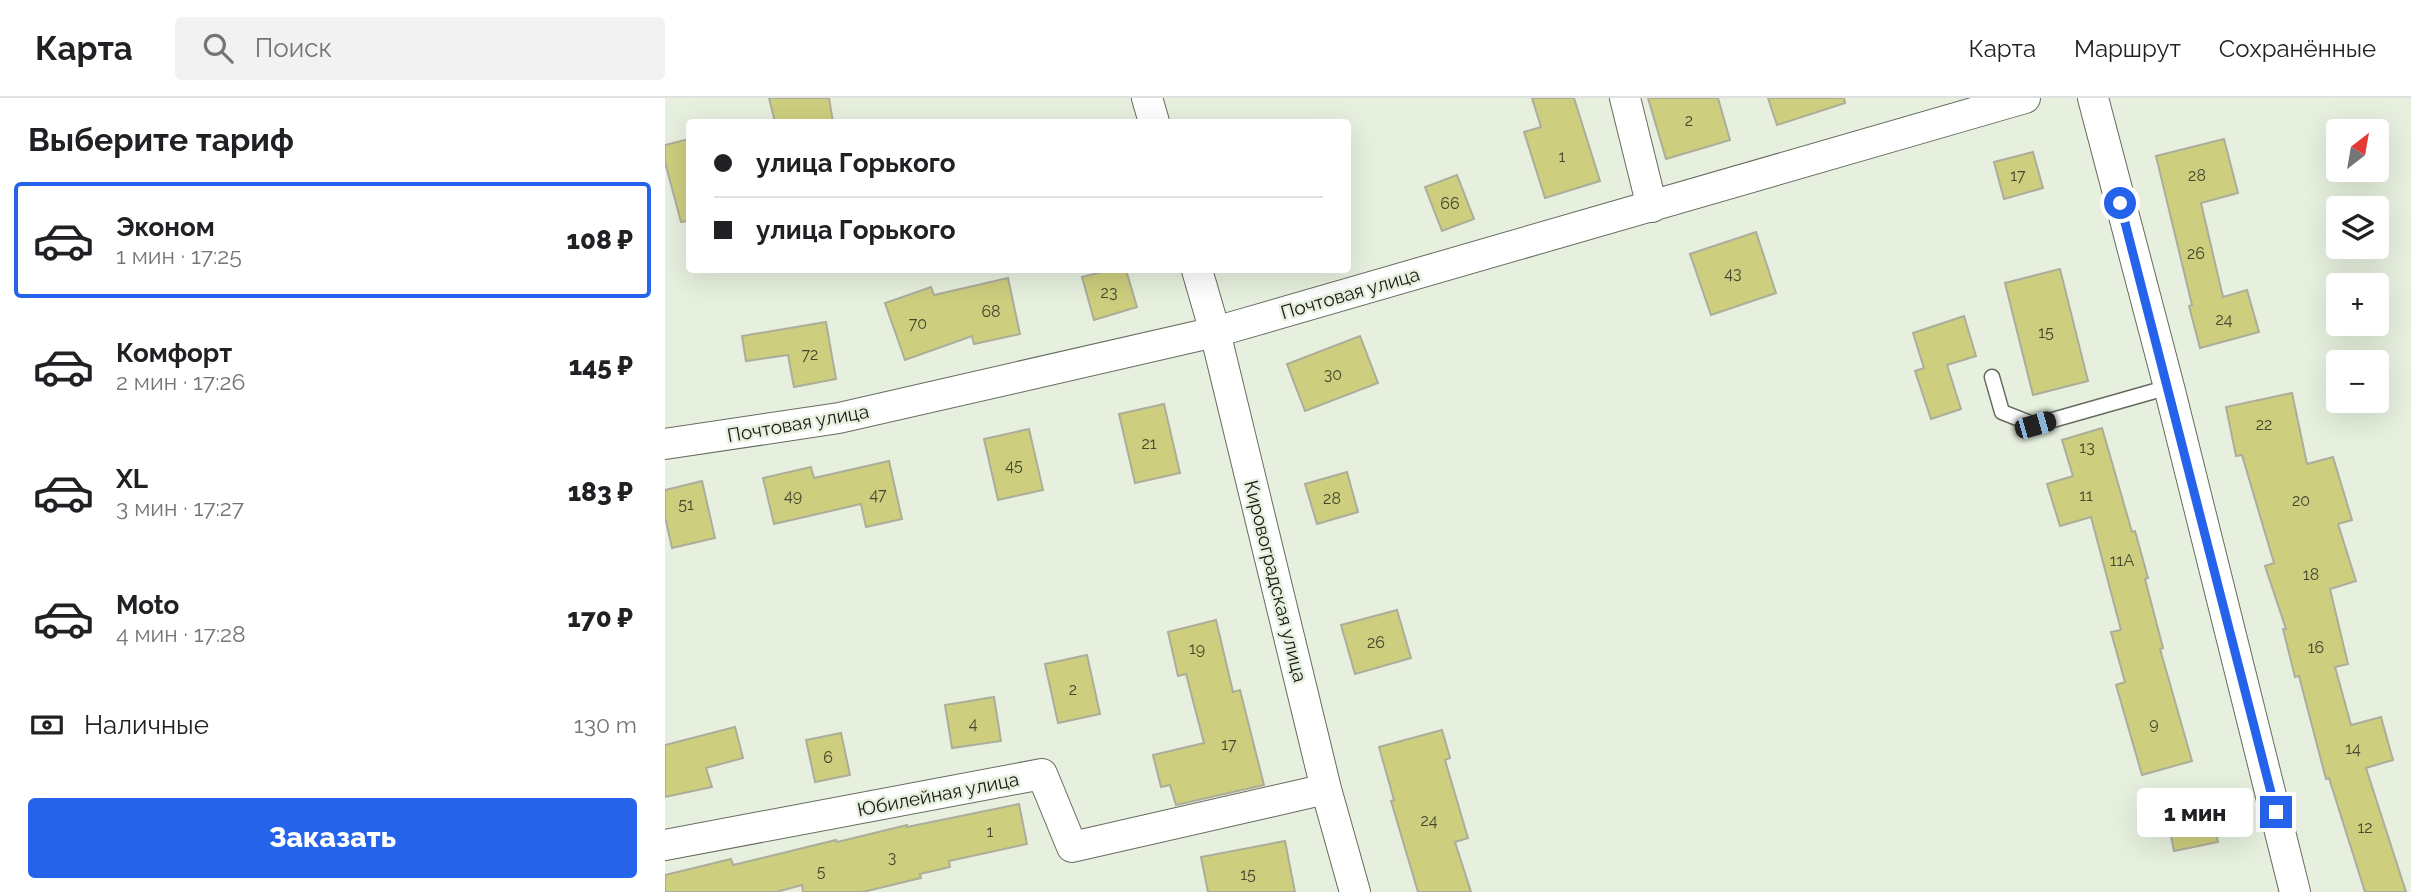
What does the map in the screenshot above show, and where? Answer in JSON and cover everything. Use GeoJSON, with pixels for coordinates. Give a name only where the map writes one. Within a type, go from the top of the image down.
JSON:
{"type":"FeatureCollection","features":[{"type":"Feature","properties":{"kind":"street"},"geometry":{"type":"LineString","coordinates":[[1147,98],[1153,119]]}},
{"type":"Feature","properties":{"kind":"street"},"geometry":{"type":"LineString","coordinates":[[1625,98],[1652,207]]}},
{"type":"Feature","properties":{"kind":"street","name":"Почтовая улица"},"geometry":{"type":"LineString","coordinates":[[665,444],[839,418],[1215,332],[2025,98]]}},
{"type":"Feature","properties":{"kind":"street"},"geometry":{"type":"LineString","coordinates":[[2093,98],[2169,387],[2295,892]]}},
{"type":"Feature","properties":{"kind":"street","name":"Кировоградская улица"},"geometry":{"type":"LineString","coordinates":[[1198,273],[1215,332],[1326,789],[1355,892]]}},
{"type":"Feature","properties":{"kind":"street","name":"Юбилейная улица"},"geometry":{"type":"LineString","coordinates":[[665,845],[1042,774],[1072,847],[1326,789]]}},
{"type":"Feature","properties":{"kind":"lane"},"geometry":{"type":"LineString","coordinates":[[1992,377],[2002,412],[2035,425],[2169,387]]}},
{"type":"Feature","properties":{"kind":"building"},"geometry":{"type":"Polygon","coordinates":[[[769,98],[829,98],[832,119],[774,119],[769,98]]]}},
{"type":"Feature","properties":{"kind":"building"},"geometry":{"type":"Polygon","coordinates":[[[1532,98],[1574,98],[1600,181],[1545,198],[1524,132],[1541,127],[1532,98]]]}},
{"type":"Feature","properties":{"kind":"building"},"geometry":{"type":"Polygon","coordinates":[[[1648,98],[1718,98],[1730,140],[1666,159],[1648,98]]]}},
{"type":"Feature","properties":{"kind":"building"},"geometry":{"type":"Polygon","coordinates":[[[1768,98],[1844,98],[1845,103],[1777,125],[1768,98]]]}},
{"type":"Feature","properties":{"kind":"building"},"geometry":{"type":"Polygon","coordinates":[[[2224,139],[2238,193],[2201,203],[2223,297],[2247,290],[2259,332],[2200,348],[2156,156],[2224,139]]]}},
{"type":"Feature","properties":{"kind":"building"},"geometry":{"type":"Polygon","coordinates":[[[686,140],[686,221],[681,222],[665,162],[665,145],[686,140]]]}},
{"type":"Feature","properties":{"kind":"building"},"geometry":{"type":"Polygon","coordinates":[[[2033,152],[2043,188],[2004,199],[1994,162],[2033,152]]]}},
{"type":"Feature","properties":{"kind":"building"},"geometry":{"type":"Polygon","coordinates":[[[1457,175],[1474,219],[1442,231],[1425,187],[1457,175]]]}},
{"type":"Feature","properties":{"kind":"building"},"geometry":{"type":"Polygon","coordinates":[[[1756,232],[1776,293],[1711,315],[1690,254],[1756,232]]]}},
{"type":"Feature","properties":{"kind":"building"},"geometry":{"type":"Polygon","coordinates":[[[2060,269],[2088,381],[2033,395],[2005,283],[2060,269]]]}},
{"type":"Feature","properties":{"kind":"building"},"geometry":{"type":"Polygon","coordinates":[[[1098,273],[1127,273],[1137,307],[1094,320],[1082,277],[1098,273]]]}},
{"type":"Feature","properties":{"kind":"building"},"geometry":{"type":"Polygon","coordinates":[[[1008,278],[1020,334],[974,344],[972,336],[905,360],[885,303],[931,287],[934,295],[1008,278]]]}},
{"type":"Feature","properties":{"kind":"building"},"geometry":{"type":"Polygon","coordinates":[[[1964,316],[1976,356],[1947,365],[1961,409],[1931,419],[1915,371],[1924,368],[1913,333],[1964,316]]]}},
{"type":"Feature","properties":{"kind":"building"},"geometry":{"type":"Polygon","coordinates":[[[826,322],[836,379],[794,387],[788,355],[746,361],[742,336],[826,322]]]}},
{"type":"Feature","properties":{"kind":"building"},"geometry":{"type":"Polygon","coordinates":[[[1360,336],[1378,383],[1305,411],[1287,364],[1360,336]]]}},
{"type":"Feature","properties":{"kind":"building"},"geometry":{"type":"Polygon","coordinates":[[[2292,393],[2307,464],[2333,457],[2352,520],[2338,524],[2356,581],[2330,589],[2348,664],[2335,667],[2351,725],[2381,717],[2393,760],[2366,768],[2406,892],[2365,892],[2329,778],[2326,779],[2299,676],[2295,677],[2283,629],[2286,629],[2265,566],[2274,563],[2242,455],[2236,456],[2226,407],[2292,393]]]}},
{"type":"Feature","properties":{"kind":"building"},"geometry":{"type":"Polygon","coordinates":[[[1164,404],[1180,473],[1135,483],[1119,414],[1164,404]]]}},
{"type":"Feature","properties":{"kind":"building"},"geometry":{"type":"Polygon","coordinates":[[[2102,428],[2148,578],[2145,579],[2163,648],[2160,649],[2192,761],[2142,775],[2116,685],[2125,682],[2111,632],[2121,630],[2091,517],[2060,526],[2047,484],[2073,476],[2062,440],[2102,428]]]}},
{"type":"Feature","properties":{"kind":"building"},"geometry":{"type":"Polygon","coordinates":[[[1029,429],[1043,490],[998,500],[984,439],[1029,429]]]}},
{"type":"Feature","properties":{"kind":"building"},"geometry":{"type":"Polygon","coordinates":[[[889,461],[902,519],[866,527],[861,504],[774,524],[763,478],[811,467],[814,478],[889,461]]]}},
{"type":"Feature","properties":{"kind":"building"},"geometry":{"type":"Polygon","coordinates":[[[1347,472],[1358,512],[1317,524],[1305,484],[1347,472]]]}},
{"type":"Feature","properties":{"kind":"building"},"geometry":{"type":"Polygon","coordinates":[[[702,481],[715,538],[672,548],[665,517],[665,490],[702,481]]]}},
{"type":"Feature","properties":{"kind":"building"},"geometry":{"type":"Polygon","coordinates":[[[1397,610],[1411,658],[1355,674],[1341,625],[1397,610]]]}},
{"type":"Feature","properties":{"kind":"building"},"geometry":{"type":"Polygon","coordinates":[[[1216,620],[1233,692],[1240,690],[1264,785],[1176,805],[1170,785],[1161,787],[1153,755],[1204,743],[1186,674],[1178,676],[1168,632],[1216,620]]]}},
{"type":"Feature","properties":{"kind":"building"},"geometry":{"type":"Polygon","coordinates":[[[1087,655],[1100,714],[1058,723],[1045,664],[1087,655]]]}},
{"type":"Feature","properties":{"kind":"building"},"geometry":{"type":"Polygon","coordinates":[[[994,697],[1001,741],[952,748],[945,705],[994,697]]]}},
{"type":"Feature","properties":{"kind":"building"},"geometry":{"type":"Polygon","coordinates":[[[735,727],[743,758],[706,768],[712,787],[665,797],[665,745],[735,727]]]}},
{"type":"Feature","properties":{"kind":"building"},"geometry":{"type":"Polygon","coordinates":[[[1442,730],[1450,758],[1445,760],[1468,838],[1455,842],[1471,892],[1418,892],[1391,801],[1394,800],[1379,747],[1442,730]]]}},
{"type":"Feature","properties":{"kind":"building"},"geometry":{"type":"Polygon","coordinates":[[[841,733],[850,775],[815,782],[806,740],[841,733]]]}},
{"type":"Feature","properties":{"kind":"building"},"geometry":{"type":"Polygon","coordinates":[[[1019,804],[1027,844],[949,861],[950,867],[920,874],[921,878],[863,892],[803,892],[802,885],[776,892],[665,892],[665,875],[731,859],[733,865],[836,840],[837,842],[907,825],[1019,804]]]}},
{"type":"Feature","properties":{"kind":"building"},"geometry":{"type":"Polygon","coordinates":[[[2211,807],[2218,842],[2174,851],[2167,816],[2211,807]]]}},
{"type":"Feature","properties":{"kind":"building"},"geometry":{"type":"Polygon","coordinates":[[[1285,841],[1295,892],[1208,892],[1201,857],[1285,841]]]}},
{"type":"Feature","properties":{"kind":"route"},"geometry":{"type":"LineString","coordinates":[[2120,203],[2276,812]]}}]}
